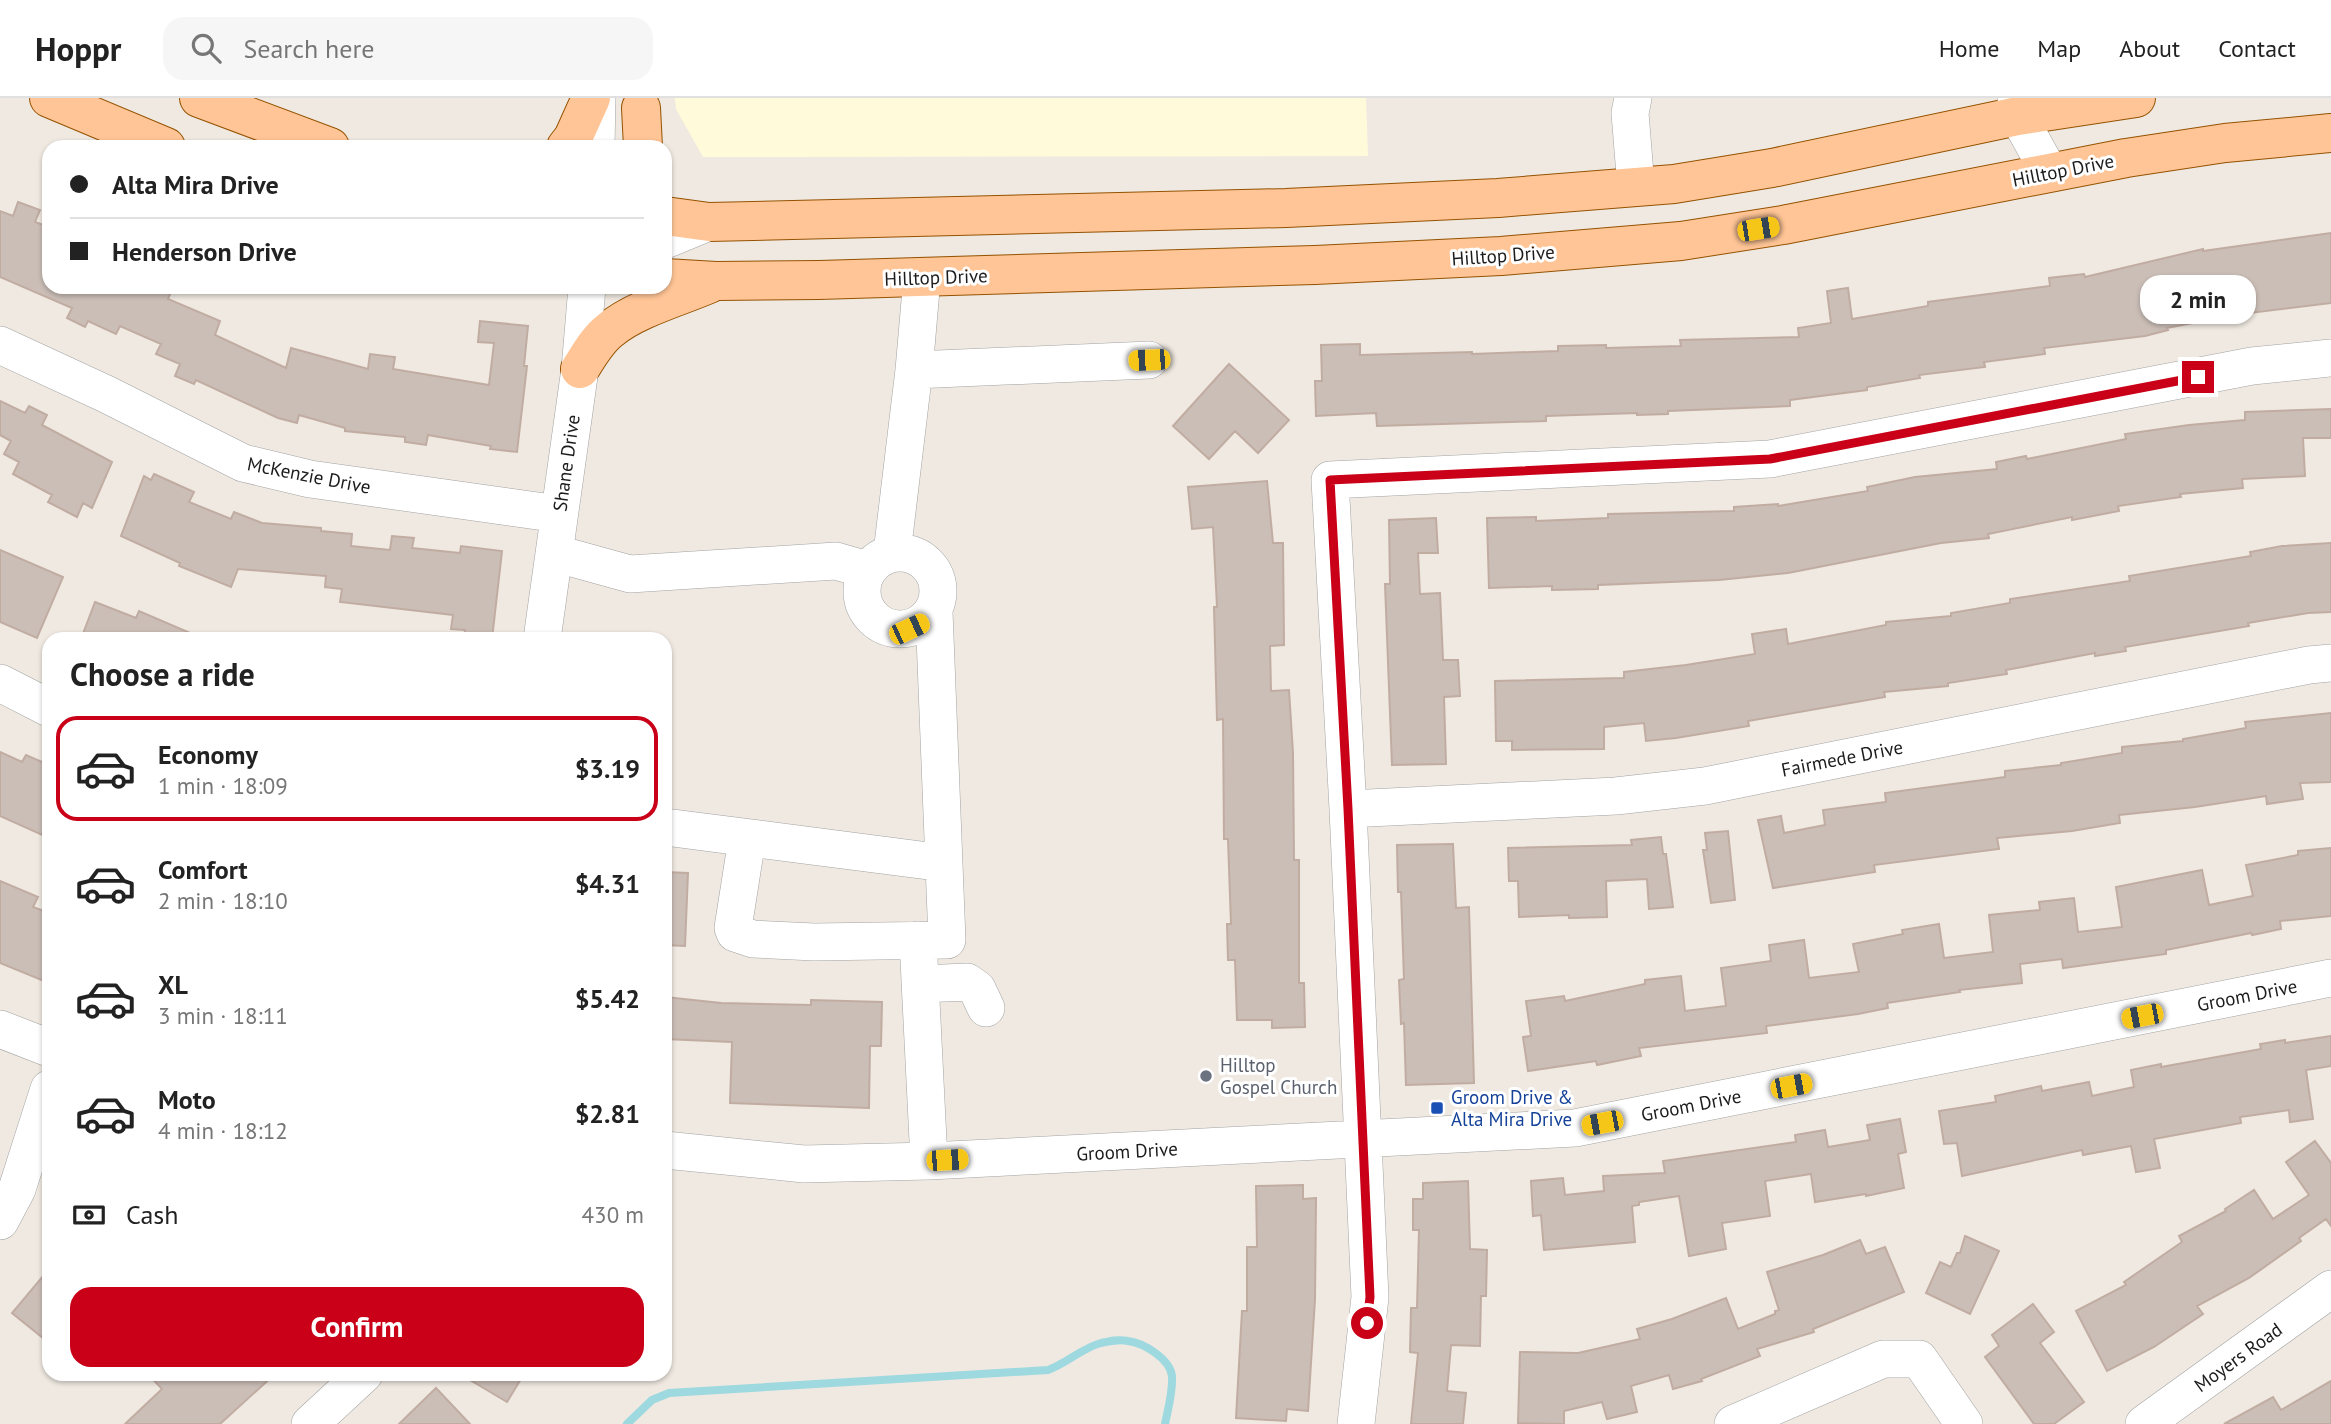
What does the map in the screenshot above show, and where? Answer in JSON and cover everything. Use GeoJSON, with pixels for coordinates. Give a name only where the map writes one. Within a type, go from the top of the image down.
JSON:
{"type":"FeatureCollection","features":[{"type":"Feature","properties":{"kind":"main road"},"geometry":{"type":"LineString","coordinates":[[49,98],[149,140]]}},
{"type":"Feature","properties":{"kind":"main road"},"geometry":{"type":"LineString","coordinates":[[198,98],[311,140]]}},
{"type":"Feature","properties":{"kind":"main road"},"geometry":{"type":"LineString","coordinates":[[571,140],[591,98]]}},
{"type":"Feature","properties":{"kind":"main road"},"geometry":{"type":"LineString","coordinates":[[672,217],[709,222],[1286,208],[1497,198],[1674,184],[1772,168],[2017,107],[2136,98]]}},
{"type":"Feature","properties":{"kind":"main road"},"geometry":{"type":"LineString","coordinates":[[641,103],[643,140]]}},
{"type":"Feature","properties":{"kind":"main road","name":"Hilltop Drive"},"geometry":{"type":"LineString","coordinates":[[672,278],[716,281],[922,278],[1501,256],[1681,241],[1783,225],[2049,172],[2225,143],[2328,133]]}},
{"type":"Feature","properties":{"kind":"main road"},"geometry":{"type":"LineString","coordinates":[[672,195],[709,222]]}},
{"type":"Feature","properties":{"kind":"main road"},"geometry":{"type":"LineString","coordinates":[[580,369],[598,341],[612,328],[633,316],[716,281]]}},
{"type":"Feature","properties":{"kind":"street"},"geometry":{"type":"LineString","coordinates":[[596,140],[597,98]]}},
{"type":"Feature","properties":{"kind":"street"},"geometry":{"type":"LineString","coordinates":[[1633,98],[1630,113],[1636,187]]}},
{"type":"Feature","properties":{"kind":"street"},"geometry":{"type":"LineString","coordinates":[[633,140],[641,103]]}},
{"type":"Feature","properties":{"kind":"street"},"geometry":{"type":"LineString","coordinates":[[2049,172],[2059,103]]}},
{"type":"Feature","properties":{"kind":"street"},"geometry":{"type":"LineString","coordinates":[[2017,107],[2049,172]]}},
{"type":"Feature","properties":{"kind":"street"},"geometry":{"type":"LineString","coordinates":[[672,237],[709,222]]}},
{"type":"Feature","properties":{"kind":"street"},"geometry":{"type":"LineString","coordinates":[[922,278],[914,370],[879,562],[862,584],[863,600],[869,613],[880,624],[894,629],[909,629],[923,622],[934,611]]}},
{"type":"Feature","properties":{"kind":"street","name":"Shane Drive"},"geometry":{"type":"LineString","coordinates":[[543,632],[580,369],[586,294]]}},
{"type":"Feature","properties":{"kind":"street","name":"McKenzie Drive"},"geometry":{"type":"LineString","coordinates":[[0,345],[107,394],[243,463],[310,479],[559,514]]}},
{"type":"Feature","properties":{"kind":"street"},"geometry":{"type":"LineString","coordinates":[[1356,1424],[1370,1297],[1330,480],[1770,459],[2252,366],[2331,358]]}},
{"type":"Feature","properties":{"kind":"street"},"geometry":{"type":"LineString","coordinates":[[914,370],[1149,360]]}},
{"type":"Feature","properties":{"kind":"street"},"geometry":{"type":"LineString","coordinates":[[554,554],[630,574],[836,561],[879,562],[907,553],[921,558],[932,568],[938,582],[939,597],[934,611],[947,940],[919,964]]}},
{"type":"Feature","properties":{"kind":"street","name":"Fairmede Drive"},"geometry":{"type":"LineString","coordinates":[[1348,809],[1616,796],[1705,786],[2309,665],[2331,663]]}},
{"type":"Feature","properties":{"kind":"street"},"geometry":{"type":"LineString","coordinates":[[0,683],[42,705]]}},
{"type":"Feature","properties":{"kind":"street"},"geometry":{"type":"LineString","coordinates":[[672,828],[944,863]]}},
{"type":"Feature","properties":{"kind":"street"},"geometry":{"type":"LineString","coordinates":[[747,839],[733,928],[735,933],[753,939],[814,942],[919,964],[967,982],[977,989],[986,1008]]}},
{"type":"Feature","properties":{"kind":"street"},"geometry":{"type":"LineString","coordinates":[[919,964],[929,1161]]}},
{"type":"Feature","properties":{"kind":"street","name":"Groom Drive"},"geometry":{"type":"LineString","coordinates":[[672,1151],[804,1164],[929,1161],[1575,1128],[2331,978]]}},
{"type":"Feature","properties":{"kind":"street"},"geometry":{"type":"LineString","coordinates":[[0,1029],[42,1045]]}},
{"type":"Feature","properties":{"kind":"street"},"geometry":{"type":"LineString","coordinates":[[0,1221],[17,1189],[42,1111]]}},
{"type":"Feature","properties":{"kind":"street","name":"Moyers Road"},"geometry":{"type":"LineString","coordinates":[[2144,1424],[2331,1289]]}},
{"type":"Feature","properties":{"kind":"street"},"geometry":{"type":"LineString","coordinates":[[1733,1424],[1883,1359],[1919,1359],[1964,1424]]}},
{"type":"Feature","properties":{"kind":"street"},"geometry":{"type":"LineString","coordinates":[[310,1424],[357,1381]]}},
{"type":"Feature","properties":{"kind":"shaded area"},"geometry":{"type":"Polygon","coordinates":[[[675,98],[1366,98],[1368,156],[703,157],[676,109],[675,98]]]}},
{"type":"Feature","properties":{"kind":"building"},"geometry":{"type":"Polygon","coordinates":[[[18,202],[40,210],[35,222],[42,224],[42,294],[170,294],[168,299],[220,321],[215,335],[286,368],[291,348],[368,369],[370,354],[395,357],[393,369],[489,385],[494,343],[478,342],[480,321],[528,326],[524,366],[527,366],[517,452],[490,449],[491,446],[428,435],[426,445],[405,442],[405,437],[345,431],[345,428],[299,415],[297,423],[278,418],[196,380],[194,384],[175,376],[180,364],[156,354],[161,344],[120,326],[116,334],[88,321],[85,327],[67,318],[72,308],[0,277],[0,211],[13,216],[18,202]]]}},
{"type":"Feature","properties":{"kind":"building"},"geometry":{"type":"Polygon","coordinates":[[[2331,233],[2331,303],[2233,315],[2167,328],[2168,330],[2145,336],[2044,348],[2045,354],[1984,362],[1985,367],[1919,375],[1920,378],[1867,387],[1867,390],[1790,400],[1790,406],[1668,411],[1668,414],[1546,416],[1546,421],[1377,426],[1376,413],[1316,416],[1315,381],[1322,381],[1321,345],[1360,344],[1360,355],[1472,354],[1558,351],[1558,346],[1681,346],[1680,340],[1799,337],[1798,328],[1831,323],[1827,291],[1848,288],[1852,319],[1928,306],[1928,302],[2050,286],[2049,278],[2084,274],[2085,277],[2203,249],[2331,233]]]}},
{"type":"Feature","properties":{"kind":"building"},"geometry":{"type":"Polygon","coordinates":[[[1229,364],[1289,420],[1258,453],[1235,431],[1209,459],[1173,426],[1229,364]]]}},
{"type":"Feature","properties":{"kind":"building"},"geometry":{"type":"Polygon","coordinates":[[[0,401],[25,413],[29,406],[47,415],[42,425],[112,462],[92,508],[83,503],[77,517],[48,502],[52,495],[13,474],[19,462],[4,454],[11,441],[0,435],[0,401]]]}},
{"type":"Feature","properties":{"kind":"building"},"geometry":{"type":"Polygon","coordinates":[[[2331,409],[2331,438],[2303,438],[2305,476],[2242,479],[2243,488],[2180,494],[2181,497],[2118,506],[2119,511],[2072,520],[2072,517],[1988,534],[1989,538],[1941,543],[1788,573],[1719,580],[1598,585],[1598,589],[1552,590],[1552,586],[1489,588],[1487,518],[1536,517],[1536,521],[1608,518],[1608,514],[1734,511],[1734,507],[1778,506],[1868,491],[1867,487],[1915,477],[1997,469],[1996,462],[2026,456],[2027,459],[2126,439],[2125,434],[2245,420],[2245,412],[2331,409]]]}},
{"type":"Feature","properties":{"kind":"building"},"geometry":{"type":"Polygon","coordinates":[[[154,474],[194,492],[189,502],[231,519],[234,512],[262,523],[321,528],[321,531],[352,534],[351,546],[390,550],[392,536],[414,538],[412,548],[460,553],[461,546],[502,551],[493,632],[451,629],[453,615],[340,602],[342,589],[325,587],[326,576],[238,569],[231,587],[179,566],[180,563],[121,536],[144,476],[151,480],[154,474]]]}},
{"type":"Feature","properties":{"kind":"building"},"geometry":{"type":"Polygon","coordinates":[[[1267,481],[1273,543],[1283,543],[1284,645],[1270,646],[1271,691],[1289,690],[1293,753],[1294,860],[1299,860],[1299,983],[1304,983],[1305,1027],[1272,1028],[1272,1020],[1237,1020],[1235,960],[1228,960],[1227,924],[1231,924],[1228,839],[1224,839],[1223,719],[1217,720],[1214,607],[1217,607],[1213,527],[1192,529],[1188,487],[1267,481]]]}},
{"type":"Feature","properties":{"kind":"building"},"geometry":{"type":"Polygon","coordinates":[[[1436,518],[1438,553],[1418,553],[1420,594],[1440,593],[1443,660],[1458,660],[1460,696],[1444,697],[1446,764],[1392,765],[1385,584],[1390,584],[1389,520],[1436,518]]]}},
{"type":"Feature","properties":{"kind":"building"},"geometry":{"type":"Polygon","coordinates":[[[2331,543],[2331,612],[2248,623],[2249,626],[2125,647],[2126,651],[2095,656],[2095,653],[2006,670],[2007,674],[1948,683],[1948,686],[1884,692],[1885,697],[1748,721],[1749,726],[1676,738],[1646,741],[1644,723],[1604,727],[1604,749],[1512,750],[1512,741],[1496,741],[1495,681],[1624,678],[1624,672],[1755,654],[1752,634],[1786,629],[1788,644],[1886,625],[1886,622],[1951,616],[1951,613],[2010,603],[2010,599],[2130,581],[2129,576],[2251,556],[2250,552],[2282,546],[2331,543]]]}},
{"type":"Feature","properties":{"kind":"building"},"geometry":{"type":"Polygon","coordinates":[[[0,550],[63,577],[37,638],[0,622],[0,550]]]}},
{"type":"Feature","properties":{"kind":"building"},"geometry":{"type":"Polygon","coordinates":[[[95,602],[136,618],[139,611],[188,632],[84,632],[95,602]]]}},
{"type":"Feature","properties":{"kind":"building"},"geometry":{"type":"Polygon","coordinates":[[[2331,713],[2331,782],[2300,783],[2303,799],[2267,804],[2266,796],[2119,815],[2120,823],[2072,831],[1997,838],[1999,849],[1874,865],[1875,872],[1773,888],[1758,820],[1781,816],[1784,833],[1825,825],[1823,810],[1886,802],[1885,793],[2005,777],[2005,771],[2061,765],[2122,753],[2122,747],[2183,741],[2246,728],[2245,722],[2331,713]]]}},
{"type":"Feature","properties":{"kind":"building"},"geometry":{"type":"Polygon","coordinates":[[[0,752],[22,762],[26,755],[42,762],[42,835],[0,816],[0,752]]]}},
{"type":"Feature","properties":{"kind":"building"},"geometry":{"type":"Polygon","coordinates":[[[1728,831],[1735,900],[1711,903],[1703,850],[1707,850],[1705,833],[1728,831]]]}},
{"type":"Feature","properties":{"kind":"building"},"geometry":{"type":"Polygon","coordinates":[[[1661,837],[1673,907],[1649,909],[1647,879],[1606,881],[1607,917],[1519,917],[1518,881],[1509,881],[1508,848],[1632,845],[1631,840],[1661,837]]]}},
{"type":"Feature","properties":{"kind":"building"},"geometry":{"type":"Polygon","coordinates":[[[1453,844],[1456,908],[1469,907],[1474,1083],[1406,1085],[1404,1023],[1401,1024],[1399,980],[1404,979],[1397,845],[1453,844]]]}},
{"type":"Feature","properties":{"kind":"building"},"geometry":{"type":"Polygon","coordinates":[[[2331,848],[2331,916],[2280,921],[2281,929],[2166,950],[2166,954],[2063,968],[2062,959],[2020,964],[2022,983],[1959,990],[1960,992],[1887,1003],[1888,1008],[1858,1014],[1766,1026],[1767,1033],[1639,1048],[1641,1056],[1597,1065],[1596,1061],[1528,1071],[1523,1037],[1531,1036],[1526,1001],[1564,996],[1565,1001],[1645,984],[1645,980],[1681,976],[1685,1011],[1726,1006],[1721,968],[1771,961],[1769,945],[1804,940],[1809,978],[1859,972],[1853,944],[1903,934],[1902,930],[1939,924],[1944,958],[1993,952],[1989,915],[2040,910],[2039,902],[2074,898],[2078,932],[2122,927],[2116,887],[2202,870],[2209,905],[2253,896],[2246,865],[2298,855],[2298,851],[2331,848]]]}},
{"type":"Feature","properties":{"kind":"building"},"geometry":{"type":"Polygon","coordinates":[[[672,872],[688,873],[685,946],[672,945],[672,872]]]}},
{"type":"Feature","properties":{"kind":"building"},"geometry":{"type":"Polygon","coordinates":[[[0,881],[38,897],[33,907],[42,910],[42,980],[0,963],[0,881]]]}},
{"type":"Feature","properties":{"kind":"building"},"geometry":{"type":"Polygon","coordinates":[[[672,998],[721,1003],[811,1005],[811,1000],[882,1002],[881,1046],[870,1046],[869,1108],[730,1103],[732,1042],[672,1039],[672,998]]]}},
{"type":"Feature","properties":{"kind":"building"},"geometry":{"type":"Polygon","coordinates":[[[2331,1036],[2331,1066],[2306,1070],[2313,1119],[2290,1122],[2289,1110],[2240,1117],[2241,1123],[2154,1139],[2160,1168],[2136,1172],[2131,1146],[2083,1155],[2082,1150],[1962,1176],[1957,1143],[1944,1144],[1939,1111],[1996,1102],[1995,1096],[2041,1086],[2042,1091],[2089,1082],[2092,1096],[2134,1087],[2131,1070],[2261,1049],[2260,1044],[2331,1036]]]}},
{"type":"Feature","properties":{"kind":"building"},"geometry":{"type":"Polygon","coordinates":[[[1900,1119],[1906,1152],[1898,1154],[1904,1188],[1815,1202],[1811,1174],[1765,1181],[1770,1216],[1722,1223],[1726,1249],[1689,1256],[1679,1196],[1639,1202],[1639,1205],[1632,1206],[1635,1242],[1544,1250],[1541,1215],[1533,1216],[1531,1181],[1563,1178],[1565,1195],[1604,1191],[1603,1176],[1665,1173],[1663,1161],[1796,1142],[1795,1135],[1825,1130],[1828,1147],[1870,1140],[1867,1125],[1900,1119]]]}},
{"type":"Feature","properties":{"kind":"building"},"geometry":{"type":"Polygon","coordinates":[[[2315,1141],[2331,1163],[2331,1226],[2326,1219],[2299,1238],[2301,1241],[2249,1278],[2197,1306],[2203,1314],[2154,1347],[2107,1371],[2076,1311],[2126,1285],[2124,1282],[2182,1242],[2179,1236],[2226,1211],[2225,1209],[2254,1190],[2273,1219],[2309,1195],[2286,1162],[2315,1141]]]}},
{"type":"Feature","properties":{"kind":"building"},"geometry":{"type":"Polygon","coordinates":[[[1468,1181],[1470,1249],[1487,1250],[1486,1296],[1481,1296],[1480,1346],[1451,1345],[1447,1391],[1466,1393],[1463,1424],[1411,1424],[1418,1353],[1410,1352],[1411,1308],[1417,1308],[1419,1230],[1413,1230],[1413,1199],[1423,1199],[1423,1183],[1468,1181]]]}},
{"type":"Feature","properties":{"kind":"building"},"geometry":{"type":"Polygon","coordinates":[[[1303,1185],[1303,1199],[1316,1198],[1315,1299],[1308,1411],[1287,1409],[1286,1421],[1236,1418],[1242,1311],[1247,1311],[1247,1247],[1257,1247],[1256,1186],[1303,1185]]]}},
{"type":"Feature","properties":{"kind":"building"},"geometry":{"type":"Polygon","coordinates":[[[1965,1236],[1999,1251],[1970,1314],[1926,1293],[1940,1262],[1951,1267],[1957,1253],[1960,1253],[1965,1236]]]}},
{"type":"Feature","properties":{"kind":"building"},"geometry":{"type":"Polygon","coordinates":[[[1860,1240],[1866,1254],[1885,1247],[1904,1292],[1813,1329],[1814,1332],[1757,1349],[1760,1356],[1701,1379],[1702,1381],[1673,1389],[1669,1375],[1631,1386],[1637,1412],[1607,1419],[1602,1402],[1564,1411],[1564,1424],[1518,1423],[1520,1352],[1578,1353],[1640,1339],[1637,1329],[1726,1298],[1738,1329],[1779,1310],[1767,1272],[1823,1255],[1860,1240]]]}},
{"type":"Feature","properties":{"kind":"building"},"geometry":{"type":"Polygon","coordinates":[[[42,1277],[42,1337],[12,1313],[42,1277]]]}},
{"type":"Feature","properties":{"kind":"building"},"geometry":{"type":"Polygon","coordinates":[[[2033,1304],[2054,1332],[2040,1343],[2084,1402],[2054,1424],[2034,1424],[1985,1357],[1999,1346],[1992,1335],[2033,1304]]]}},
{"type":"Feature","properties":{"kind":"building"},"geometry":{"type":"Polygon","coordinates":[[[155,1381],[267,1381],[220,1424],[125,1424],[162,1389],[155,1381]]]}},
{"type":"Feature","properties":{"kind":"building"},"geometry":{"type":"Polygon","coordinates":[[[472,1381],[520,1381],[507,1402],[472,1381]]]}},
{"type":"Feature","properties":{"kind":"building"},"geometry":{"type":"Polygon","coordinates":[[[2331,1381],[2331,1424],[2224,1424],[2273,1397],[2281,1410],[2331,1381]]]}},
{"type":"Feature","properties":{"kind":"building"},"geometry":{"type":"Polygon","coordinates":[[[436,1388],[470,1424],[399,1424],[436,1388]]]}},
{"type":"Feature","properties":{"kind":"waterway"},"geometry":{"type":"LineString","coordinates":[[627,1424],[652,1400],[669,1393],[1048,1370],[1094,1345],[1121,1340],[1148,1348],[1167,1364],[1172,1376],[1172,1388],[1165,1424]]}},
{"type":"Feature","properties":{"kind":"place","name":"Hilltop Gospel Church"},"geometry":{"type":"Point","coordinates":[1206,1076]}},
{"type":"Feature","properties":{"kind":"place","name":"Groom Drive & Alta Mira Drive"},"geometry":{"type":"Point","coordinates":[1437,1108]}},
{"type":"Feature","properties":{"kind":"route"},"geometry":{"type":"LineString","coordinates":[[1367,1323],[1370,1297],[1330,480],[1770,459],[2198,377]]}}]}
